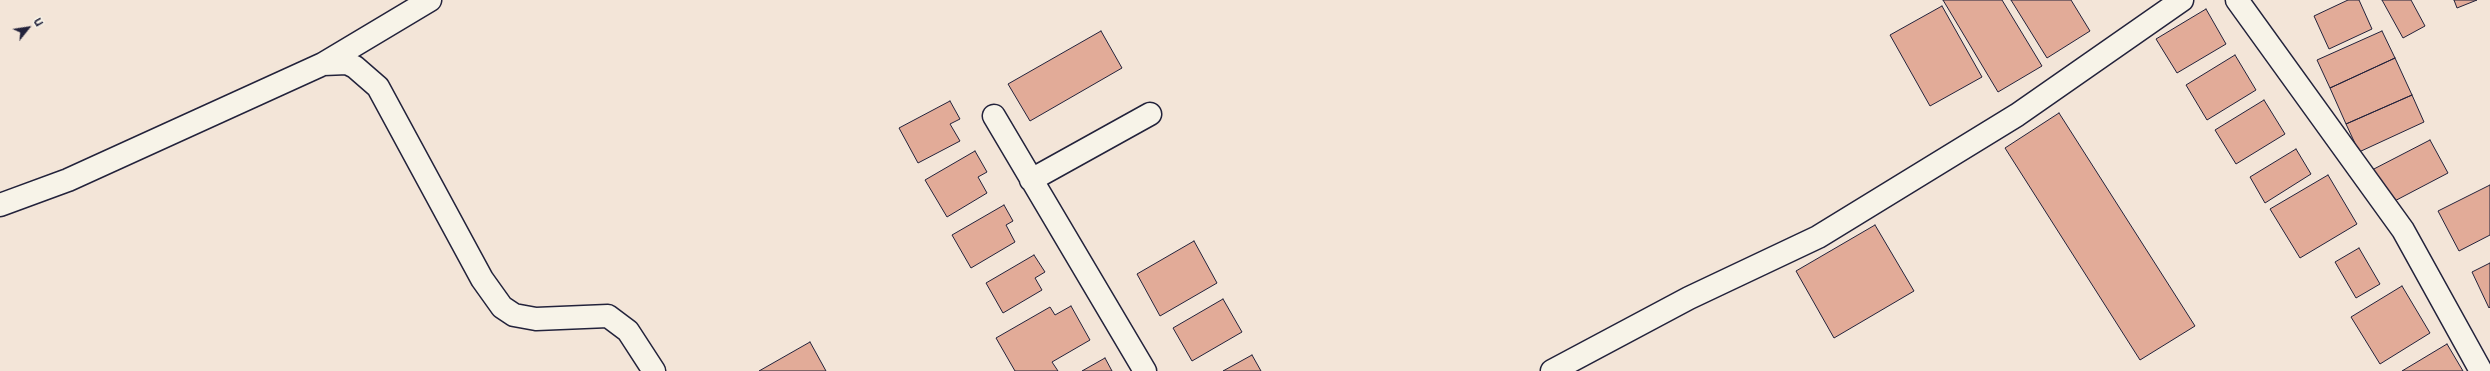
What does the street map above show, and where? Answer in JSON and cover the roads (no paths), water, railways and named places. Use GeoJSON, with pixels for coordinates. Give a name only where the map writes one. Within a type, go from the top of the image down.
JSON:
{"type":"FeatureCollection","features":[{"type":"Feature","properties":{"kind":"street"},"geometry":{"type":"LineString","coordinates":[[0,205],[68,180],[323,64],[430,0]]}},
{"type":"Feature","properties":{"kind":"street"},"geometry":{"type":"LineString","coordinates":[[1552,371],[1689,298],[1818,236],[2017,115],[2182,0]]}},
{"type":"Feature","properties":{"kind":"street"},"geometry":{"type":"LineString","coordinates":[[2237,0],[2404,230],[2481,371]]}},
{"type":"Feature","properties":{"kind":"street"},"geometry":{"type":"LineString","coordinates":[[323,64],[347,63],[355,67],[378,87],[482,279],[502,307],[514,315],[536,319],[608,316],[628,331],[654,371]]}},
{"type":"Feature","properties":{"kind":"street"},"geometry":{"type":"LineString","coordinates":[[1031,180],[1150,114]]}},
{"type":"Feature","properties":{"kind":"street"},"geometry":{"type":"LineString","coordinates":[[994,116],[1145,371]]}}]}
